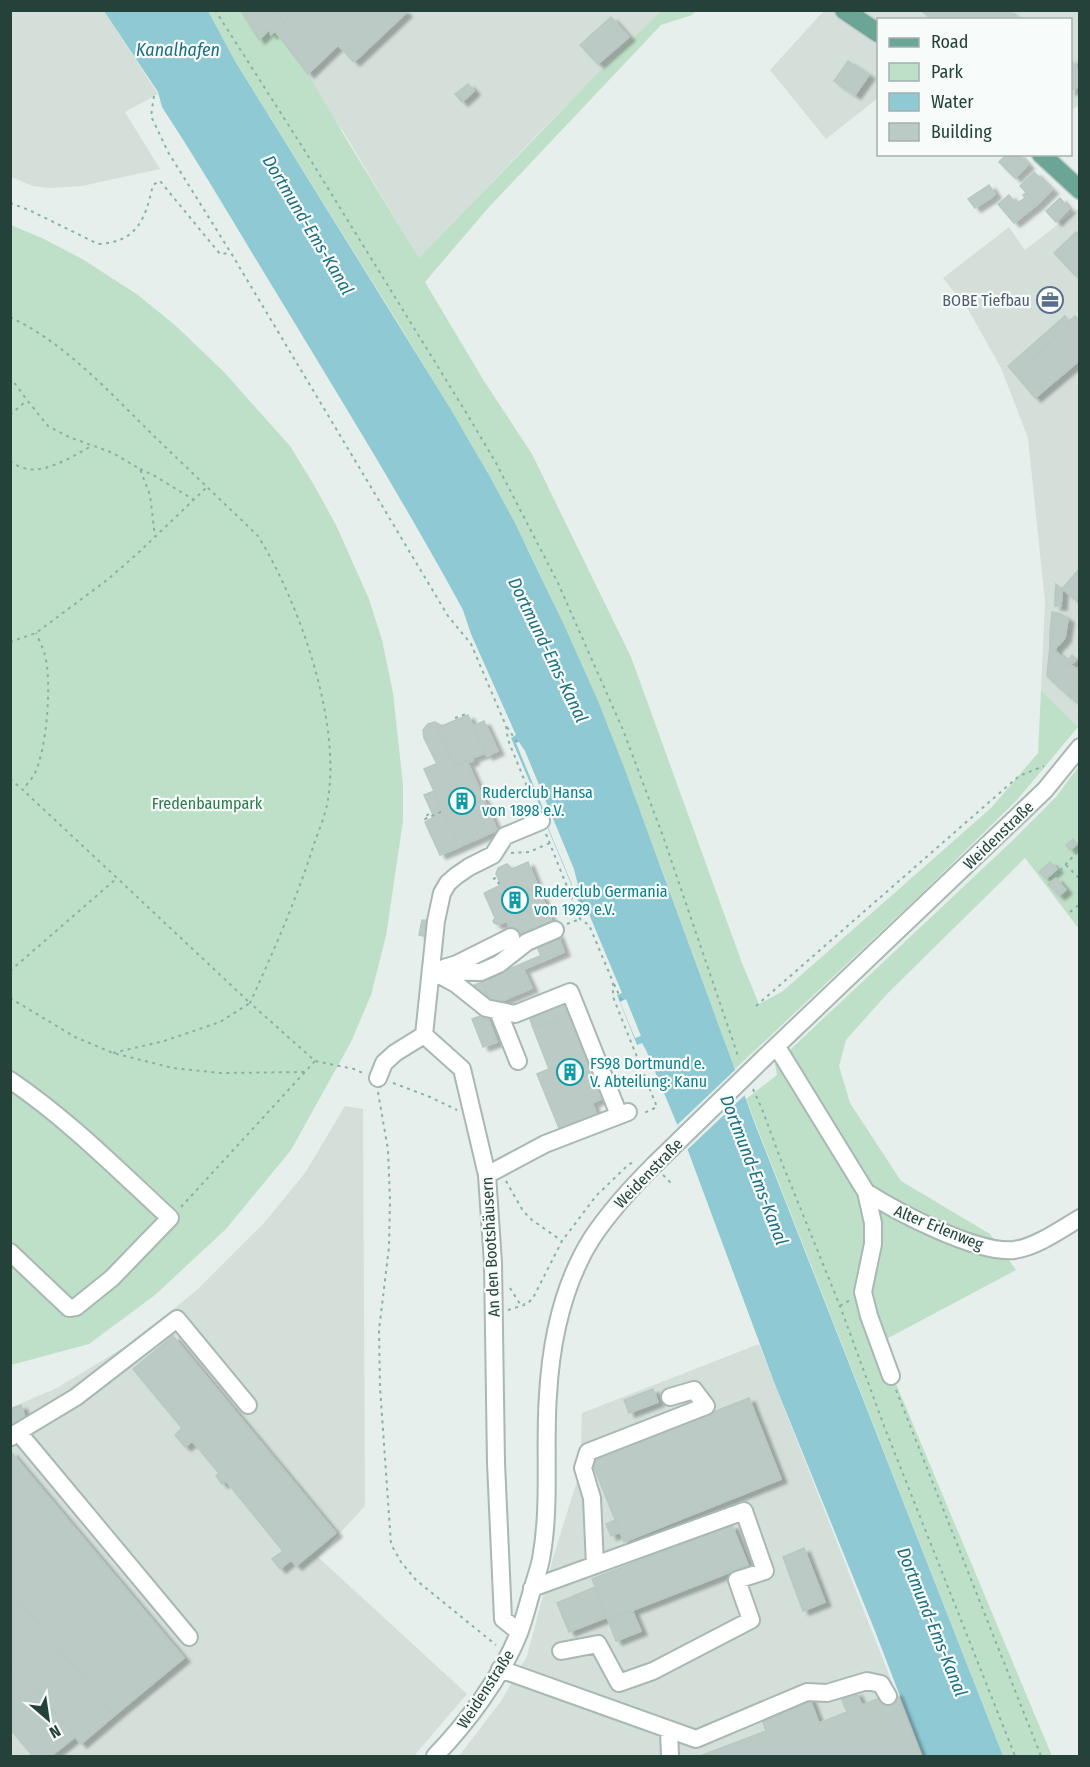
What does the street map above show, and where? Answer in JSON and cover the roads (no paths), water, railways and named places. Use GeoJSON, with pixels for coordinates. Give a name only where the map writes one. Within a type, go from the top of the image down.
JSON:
{"type":"FeatureCollection","features":[{"type":"Feature","properties":{"kind":"main road"},"geometry":{"type":"LineString","coordinates":[[844,10],[877,32]]}},
{"type":"Feature","properties":{"kind":"main road"},"geometry":{"type":"LineString","coordinates":[[1043,156],[1080,190]]}},
{"type":"Feature","properties":{"kind":"street","name":"Weidenstraße"},"geometry":{"type":"LineString","coordinates":[[435,1756],[470,1716],[504,1662],[519,1632],[541,1560],[546,1522],[548,1395],[552,1354],[561,1313],[580,1262],[591,1240],[630,1189],[1045,790],[1080,747]]}},
{"type":"Feature","properties":{"kind":"street"},"geometry":{"type":"LineString","coordinates":[[378,1078],[384,1063],[395,1053],[424,1035],[436,921],[442,893],[456,876],[493,855],[505,836],[541,821]]}},
{"type":"Feature","properties":{"kind":"street"},"geometry":{"type":"LineString","coordinates":[[432,971],[481,972],[499,964],[527,942],[555,930]]}},
{"type":"Feature","properties":{"kind":"street"},"geometry":{"type":"LineString","coordinates":[[432,971],[457,964],[511,937]]}},
{"type":"Feature","properties":{"kind":"street"},"geometry":{"type":"LineString","coordinates":[[432,971],[456,984],[486,1008],[515,1014],[570,992],[630,1113],[545,1144],[491,1172]]}},
{"type":"Feature","properties":{"kind":"street"},"geometry":{"type":"LineString","coordinates":[[498,1011],[518,1061]]}},
{"type":"Feature","properties":{"kind":"street","name":"An den Bootshäusern"},"geometry":{"type":"LineString","coordinates":[[424,1035],[462,1069],[476,1130],[491,1172],[496,1463],[503,1619],[519,1632]]}},
{"type":"Feature","properties":{"kind":"street"},"geometry":{"type":"LineString","coordinates":[[771,1052],[866,1192],[873,1223],[873,1244],[863,1293],[891,1376]]}},
{"type":"Feature","properties":{"kind":"street"},"geometry":{"type":"LineString","coordinates":[[10,1080],[37,1098],[88,1141],[170,1218],[112,1278],[76,1307],[69,1308],[10,1252]]}},
{"type":"Feature","properties":{"kind":"street","name":"Alter Erlenweg"},"geometry":{"type":"LineString","coordinates":[[866,1192],[890,1207],[931,1227],[1000,1250],[1023,1248],[1038,1242],[1080,1218]]}},
{"type":"Feature","properties":{"kind":"street"},"geometry":{"type":"LineString","coordinates":[[189,1637],[14,1435],[76,1397],[177,1319],[248,1405]]}},
{"type":"Feature","properties":{"kind":"street"},"geometry":{"type":"LineString","coordinates":[[595,1565],[592,1498],[583,1468],[588,1452],[706,1406],[694,1390],[670,1397]]}},
{"type":"Feature","properties":{"kind":"street"},"geometry":{"type":"LineString","coordinates":[[532,1588],[744,1510],[765,1571],[737,1580],[751,1620],[654,1671],[619,1683],[598,1644],[561,1651]]}},
{"type":"Feature","properties":{"kind":"street"},"geometry":{"type":"LineString","coordinates":[[504,1662],[696,1739],[807,1692],[827,1693],[867,1681],[881,1684],[888,1696]]}},
{"type":"Feature","properties":{"kind":"street"},"geometry":{"type":"LineString","coordinates":[[669,1730],[670,1756]]}},
{"type":"Feature","properties":{"kind":"water"},"geometry":{"type":"Polygon","coordinates":[[[104,11],[208,11],[235,61],[450,408],[514,521],[598,701],[755,1124],[1003,1756],[923,1756],[774,1382],[687,1148],[646,1050],[642,1043],[637,1045],[617,995],[622,993],[584,902],[579,903],[546,824],[511,738],[516,735],[471,634],[463,610],[355,423],[162,107],[158,92],[104,11]]]}},
{"type":"Feature","properties":{"kind":"place","name":"BOBE Tiefbau"},"geometry":{"type":"Point","coordinates":[1050,300]}},
{"type":"Feature","properties":{"kind":"place","name":"Ruderclub Hansa von 1898 e.V."},"geometry":{"type":"Point","coordinates":[462,801]}},
{"type":"Feature","properties":{"kind":"place","name":"Ruderclub Germania von 1929 e.V."},"geometry":{"type":"Point","coordinates":[515,900]}},
{"type":"Feature","properties":{"kind":"place","name":"FS98 Dortmund e. V. Abteilung: Kanu"},"geometry":{"type":"Point","coordinates":[570,1072]}},
{"type":"Feature","properties":{"kind":"water label","name":"Kanalhafen"},"geometry":{"type":"Point","coordinates":[178,50]}},
{"type":"Feature","properties":{"kind":"water label","name":"Dortmund-Ems-Kanal"},"geometry":{"type":"Point","coordinates":[308,225]}},
{"type":"Feature","properties":{"kind":"water label","name":"Dortmund-Ems-Kanal"},"geometry":{"type":"Point","coordinates":[548,650]}},
{"type":"Feature","properties":{"kind":"water label","name":"Dortmund-Ems-Kanal"},"geometry":{"type":"Point","coordinates":[754,1170]}},
{"type":"Feature","properties":{"kind":"water label","name":"Dortmund-Ems-Kanal"},"geometry":{"type":"Point","coordinates":[932,1622]}},
{"type":"Feature","properties":{"kind":"park label","name":"Fredenbaumpark"},"geometry":{"type":"Point","coordinates":[207,803]}}]}
